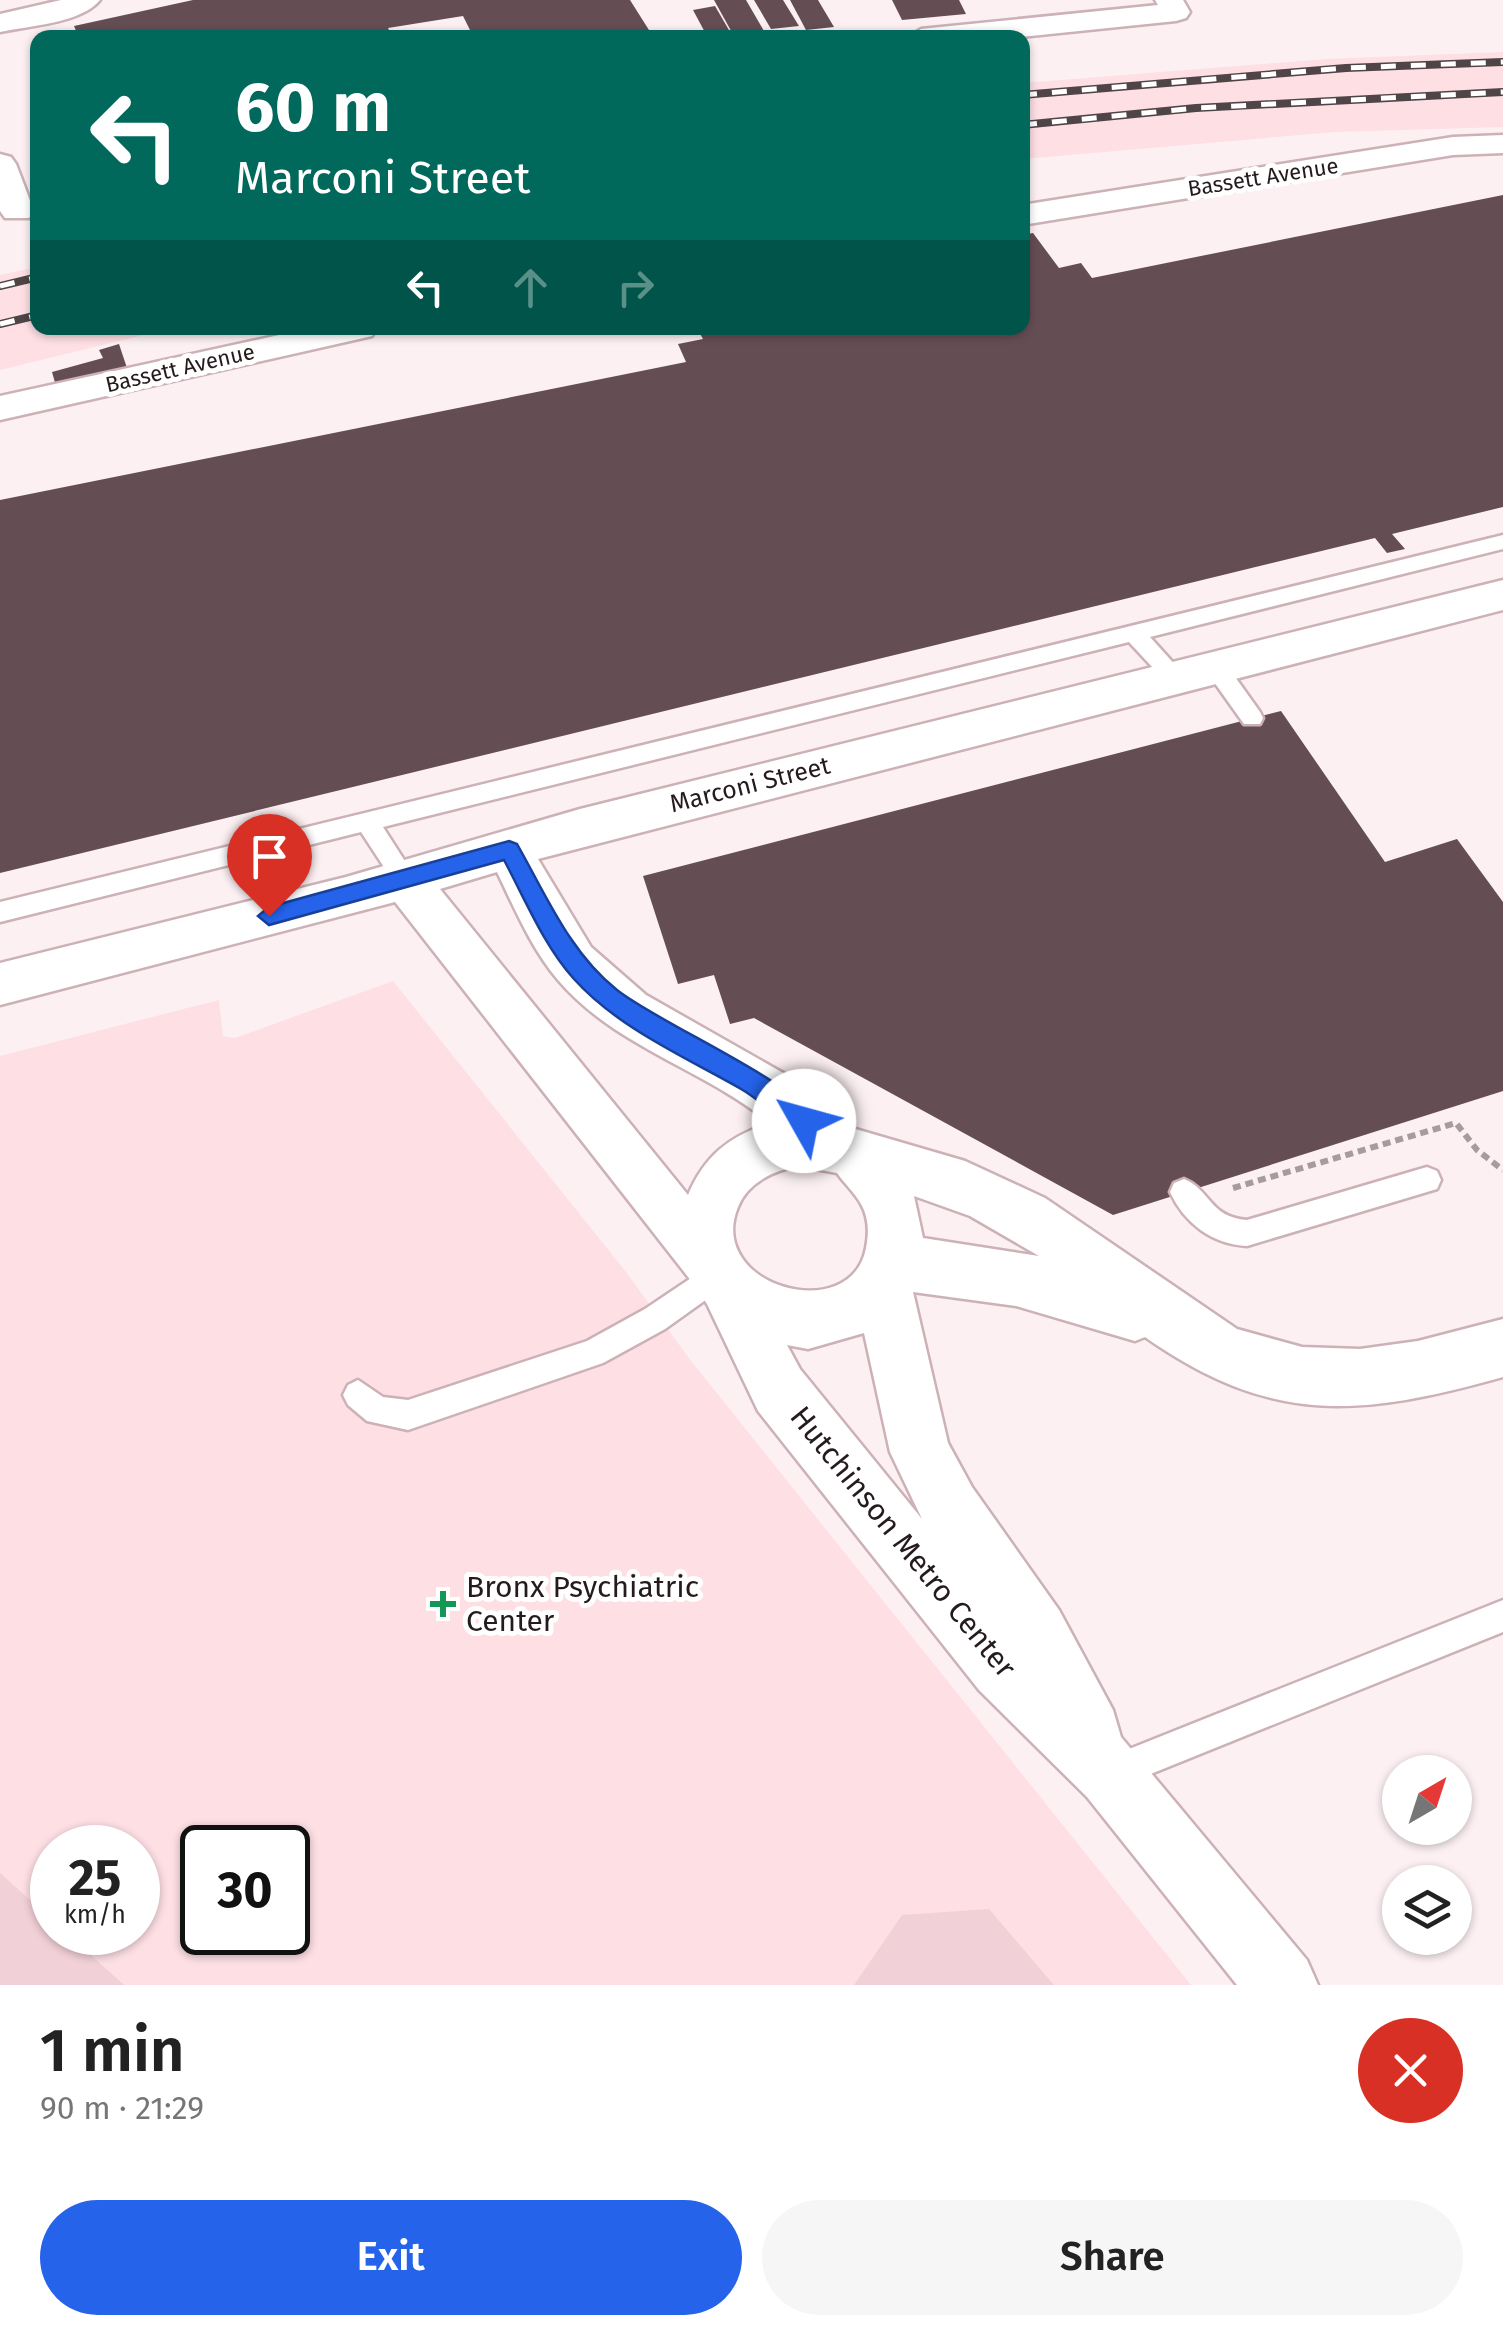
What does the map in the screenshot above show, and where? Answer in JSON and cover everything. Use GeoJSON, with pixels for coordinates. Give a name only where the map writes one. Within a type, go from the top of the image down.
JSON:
{"type":"FeatureCollection","features":[{"type":"Feature","properties":{"kind":"street"},"geometry":{"type":"LineString","coordinates":[[0,22],[86,0]]}},
{"type":"Feature","properties":{"kind":"street"},"geometry":{"type":"LineString","coordinates":[[984,30],[1172,6]]}},
{"type":"Feature","properties":{"kind":"street","name":"Bassett Avenue"},"geometry":{"type":"LineString","coordinates":[[1030,214],[1453,146],[1503,144]]}},
{"type":"Feature","properties":{"kind":"street"},"geometry":{"type":"LineString","coordinates":[[0,164],[18,211]]}},
{"type":"Feature","properties":{"kind":"street","name":"Bassett Avenue"},"geometry":{"type":"LineString","coordinates":[[0,408],[328,335]]}},
{"type":"Feature","properties":{"kind":"street","name":"Marconi Street"},"geometry":{"type":"LineString","coordinates":[[0,984],[405,880],[580,828],[1503,595]]}},
{"type":"Feature","properties":{"kind":"street","name":"Hutchinson Metro Center"},"geometry":{"type":"LineString","coordinates":[[509,850],[562,944],[581,972],[608,996],[636,1017],[776,1096],[844,1150],[876,1174],[886,1192],[896,1240],[887,1274],[866,1303],[844,1315],[820,1320],[776,1314],[718,1274],[708,1215],[715,1194],[746,1158],[785,1143],[844,1150],[976,1190],[1068,1244],[1174,1327],[1212,1348],[1274,1372],[1347,1381],[1408,1372],[1503,1348]]}},
{"type":"Feature","properties":{"kind":"street","name":"Hutchinson Metro Center"},"geometry":{"type":"LineString","coordinates":[[405,880],[718,1274],[779,1390],[1002,1666],[1111,1772],[1282,1985]]}},
{"type":"Feature","properties":{"kind":"street","name":"Hutchinson Metro Center"},"geometry":{"type":"LineString","coordinates":[[887,1274],[998,1272],[1054,1285],[1174,1327]]}},
{"type":"Feature","properties":{"kind":"street","name":"Hutchinson Metro Center"},"geometry":{"type":"LineString","coordinates":[[887,1274],[920,1452],[950,1508],[1036,1633],[1111,1772]]}},
{"type":"Feature","properties":{"kind":"lane"},"geometry":{"type":"LineString","coordinates":[[0,912],[1503,542]]}},
{"type":"Feature","properties":{"kind":"lane"},"geometry":{"type":"LineString","coordinates":[[1132,631],[1195,672],[1252,718]]}},
{"type":"Feature","properties":{"kind":"lane"},"geometry":{"type":"LineString","coordinates":[[366,820],[405,880]]}},
{"type":"Feature","properties":{"kind":"lane"},"geometry":{"type":"LineString","coordinates":[[1184,1192],[1202,1218],[1228,1233],[1246,1234],[1426,1180]]}},
{"type":"Feature","properties":{"kind":"lane"},"geometry":{"type":"LineString","coordinates":[[358,1395],[377,1411],[408,1415],[540,1371],[593,1353],[630,1334],[718,1274]]}},
{"type":"Feature","properties":{"kind":"lane"},"geometry":{"type":"LineString","coordinates":[[1111,1772],[1503,1616]]}},
{"type":"Feature","properties":{"kind":"shaded area"},"geometry":{"type":"Polygon","coordinates":[[[1503,52],[1503,127],[1334,132],[1030,158],[1030,82],[1327,59],[1503,52]]]}},
{"type":"Feature","properties":{"kind":"shaded area"},"geometry":{"type":"Polygon","coordinates":[[[30,269],[30,335],[143,335],[0,370],[0,275],[30,269]]]}},
{"type":"Feature","properties":{"kind":"shaded area","name":"Bronx Psychiatric Center"},"geometry":{"type":"Polygon","coordinates":[[[393,981],[626,1272],[691,1361],[1191,1985],[0,1985],[0,1056],[219,1000],[223,1036],[235,1038],[393,981]]]}},
{"type":"Feature","properties":{"kind":"shaded area"},"geometry":{"type":"Polygon","coordinates":[[[0,1873],[30,1900],[30,1955],[91,1955],[124,1985],[0,1985],[0,1873]]]}},
{"type":"Feature","properties":{"kind":"shaded area"},"geometry":{"type":"Polygon","coordinates":[[[989,1909],[1054,1985],[854,1985],[902,1915],[989,1909]]]}},
{"type":"Feature","properties":{"kind":"building"},"geometry":{"type":"Polygon","coordinates":[[[193,0],[630,0],[649,30],[470,30],[463,16],[389,30],[76,30],[74,26],[193,0]]]}},
{"type":"Feature","properties":{"kind":"building"},"geometry":{"type":"Polygon","coordinates":[[[714,0],[746,0],[763,30],[731,30],[714,0]]]}},
{"type":"Feature","properties":{"kind":"building"},"geometry":{"type":"Polygon","coordinates":[[[754,0],[783,0],[799,26],[771,29],[754,0]]]}},
{"type":"Feature","properties":{"kind":"building"},"geometry":{"type":"Polygon","coordinates":[[[790,0],[818,0],[834,27],[806,30],[790,0]]]}},
{"type":"Feature","properties":{"kind":"building"},"geometry":{"type":"Polygon","coordinates":[[[892,0],[959,0],[966,14],[902,20],[892,0]]]}},
{"type":"Feature","properties":{"kind":"building"},"geometry":{"type":"Polygon","coordinates":[[[715,6],[729,30],[704,30],[693,10],[715,6]]]}},
{"type":"Feature","properties":{"kind":"building"},"geometry":{"type":"Polygon","coordinates":[[[1503,195],[1503,507],[1392,534],[1405,549],[1387,553],[1375,538],[0,873],[0,500],[686,362],[678,344],[703,339],[701,335],[1030,335],[1030,234],[1059,268],[1081,263],[1092,278],[1503,195]]]}},
{"type":"Feature","properties":{"kind":"building"},"geometry":{"type":"Polygon","coordinates":[[[119,344],[128,371],[105,377],[103,373],[56,386],[52,372],[103,358],[99,350],[119,344]]]}},
{"type":"Feature","properties":{"kind":"building"},"geometry":{"type":"Polygon","coordinates":[[[1281,711],[1385,862],[1457,839],[1503,902],[1503,1091],[1113,1215],[754,1018],[730,1024],[714,975],[678,984],[643,876],[1281,711]]]}},
{"type":"Feature","properties":{"kind":"railway"},"geometry":{"type":"LineString","coordinates":[[1030,94],[1346,68],[1503,62]]}},
{"type":"Feature","properties":{"kind":"railway"},"geometry":{"type":"LineString","coordinates":[[1030,124],[1196,108],[1503,92]]}},
{"type":"Feature","properties":{"kind":"railway"},"geometry":{"type":"LineString","coordinates":[[0,286],[30,279]]}},
{"type":"Feature","properties":{"kind":"railway"},"geometry":{"type":"LineString","coordinates":[[0,324],[30,317]]}},
{"type":"Feature","properties":{"kind":"place","name":"Bronx Psychiatric Center"},"geometry":{"type":"Point","coordinates":[443,1604]}},
{"type":"Feature","properties":{"kind":"route"},"geometry":{"type":"LineString","coordinates":[[269,916],[509,850],[581,972],[636,1017],[776,1096],[804,1121]]}}]}
